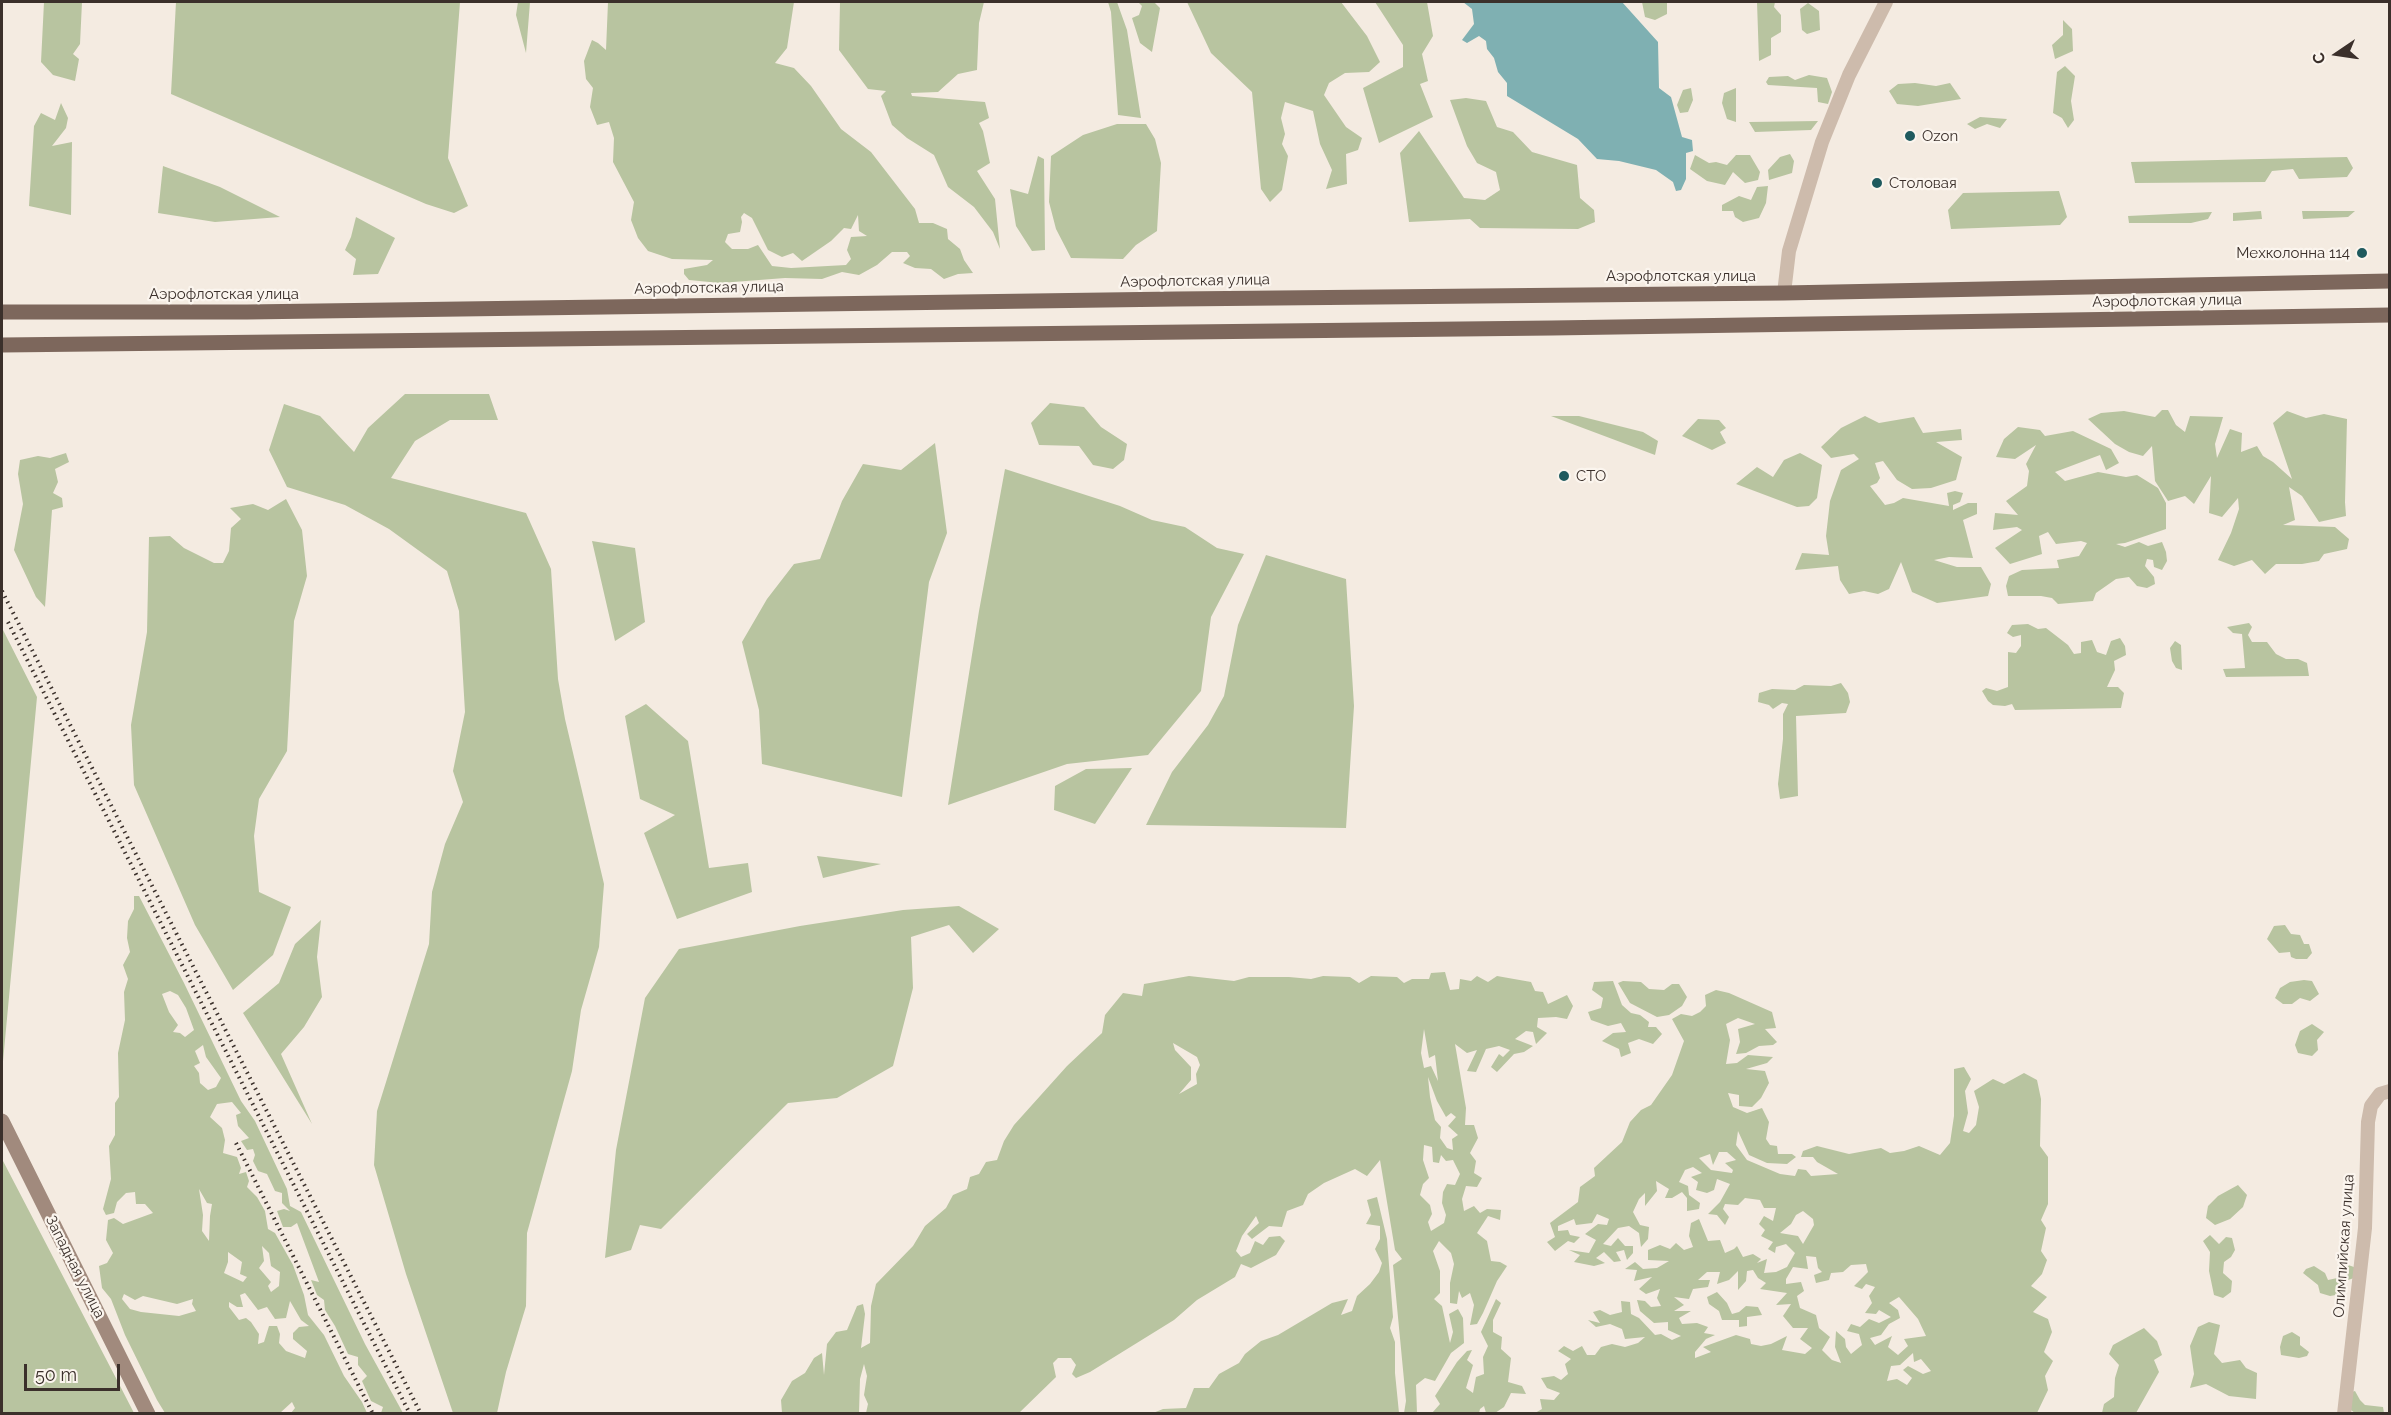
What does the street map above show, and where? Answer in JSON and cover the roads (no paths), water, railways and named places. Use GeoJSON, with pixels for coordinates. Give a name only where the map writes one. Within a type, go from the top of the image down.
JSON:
{"type":"FeatureCollection","features":[{"type":"Feature","properties":{"kind":"main road","name":"Аэрофлотская улица"},"geometry":{"type":"LineString","coordinates":[[2,312],[247,312],[1246,298],[1784,294],[2390,281]]}},
{"type":"Feature","properties":{"kind":"main road","name":"Аэрофлотская улица"},"geometry":{"type":"LineString","coordinates":[[2,345],[1552,328],[2390,315]]}},
{"type":"Feature","properties":{"kind":"street"},"geometry":{"type":"LineString","coordinates":[[1784,294],[1789,251],[1822,142],[1849,75],[1886,2]]}},
{"type":"Feature","properties":{"kind":"street","name":"Олимпийская улица"},"geometry":{"type":"LineString","coordinates":[[2344,1413],[2365,1228],[2368,1122],[2371,1106],[2380,1094],[2390,1091]]}},
{"type":"Feature","properties":{"kind":"street","name":"Западная улица"},"geometry":{"type":"LineString","coordinates":[[2,1121],[148,1413]]}},
{"type":"Feature","properties":{"kind":"water"},"geometry":{"type":"Polygon","coordinates":[[[1463,2],[1622,2],[1658,42],[1659,88],[1671,97],[1682,137],[1692,140],[1693,151],[1686,153],[1686,179],[1681,190],[1676,191],[1673,182],[1656,170],[1619,161],[1597,159],[1578,139],[1507,96],[1507,83],[1498,72],[1494,58],[1487,49],[1486,41],[1479,36],[1467,43],[1462,40],[1474,24],[1472,9],[1463,2]]]}},
{"type":"Feature","properties":{"kind":"railway"},"geometry":{"type":"LineString","coordinates":[[2,591],[421,1414]]}},
{"type":"Feature","properties":{"kind":"railway"},"geometry":{"type":"LineString","coordinates":[[8,622],[410,1414]]}},
{"type":"Feature","properties":{"kind":"railway"},"geometry":{"type":"LineString","coordinates":[[236,1143],[373,1414]]}},
{"type":"Feature","properties":{"kind":"place","name":"Ozon"},"geometry":{"type":"Point","coordinates":[1910,136]}},
{"type":"Feature","properties":{"kind":"place","name":"Столовая"},"geometry":{"type":"Point","coordinates":[1877,183]}},
{"type":"Feature","properties":{"kind":"place","name":"Мехколонна 114"},"geometry":{"type":"Point","coordinates":[2362,253]}},
{"type":"Feature","properties":{"kind":"place","name":"СТО"},"geometry":{"type":"Point","coordinates":[1564,476]}}]}
